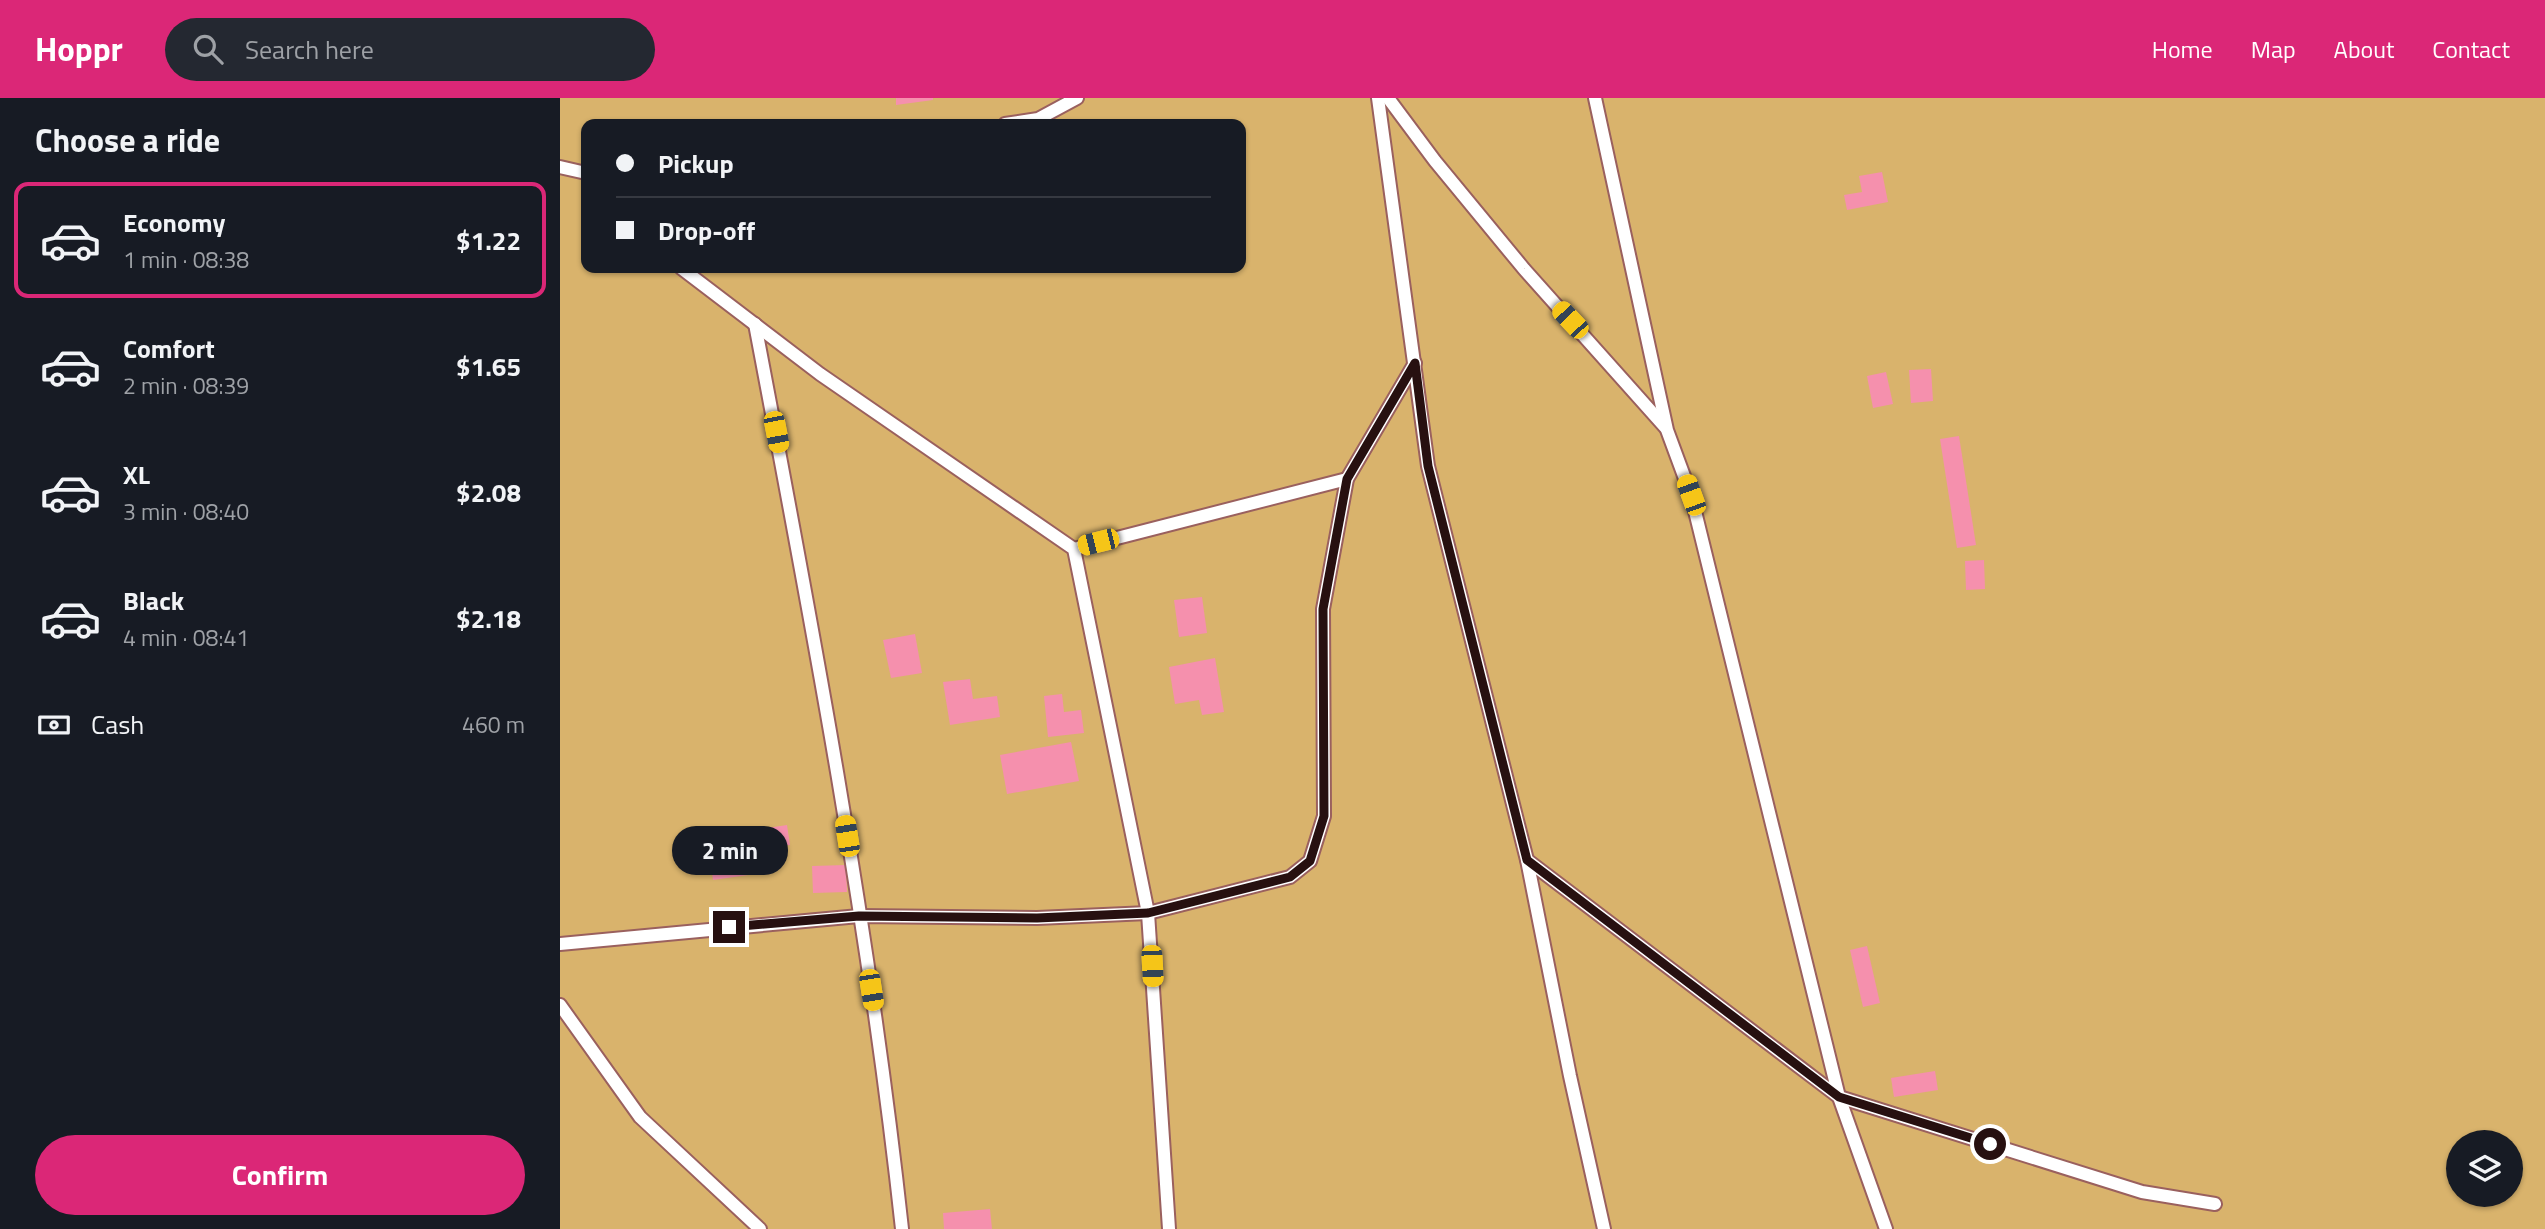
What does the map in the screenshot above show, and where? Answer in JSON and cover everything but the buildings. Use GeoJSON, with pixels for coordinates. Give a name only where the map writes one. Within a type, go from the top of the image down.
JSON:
{"type":"FeatureCollection","features":[{"type":"Feature","properties":{"kind":"lane"},"geometry":{"type":"LineString","coordinates":[[1040,119],[1077,98]]}},
{"type":"Feature","properties":{"kind":"lane"},"geometry":{"type":"LineString","coordinates":[[1378,98],[1428,466],[1527,860],[1604,1229]]}},
{"type":"Feature","properties":{"kind":"lane"},"geometry":{"type":"LineString","coordinates":[[1388,98],[1435,161],[1524,269],[1667,430]]}},
{"type":"Feature","properties":{"kind":"lane"},"geometry":{"type":"LineString","coordinates":[[1594,98],[1667,430],[1691,495],[1839,1097],[1886,1229]]}},
{"type":"Feature","properties":{"kind":"lane"},"geometry":{"type":"LineString","coordinates":[[560,167],[581,174]]}},
{"type":"Feature","properties":{"kind":"lane"},"geometry":{"type":"LineString","coordinates":[[688,273],[820,374],[1073,548],[1148,913],[1169,1229]]}},
{"type":"Feature","properties":{"kind":"lane"},"geometry":{"type":"LineString","coordinates":[[755,324],[822,676],[886,1088],[902,1229]]}},
{"type":"Feature","properties":{"kind":"lane"},"geometry":{"type":"LineString","coordinates":[[560,944],[859,916],[1037,918],[1148,913],[1290,877],[1310,861],[1324,816],[1323,609],[1347,479],[1415,363]]}},
{"type":"Feature","properties":{"kind":"lane"},"geometry":{"type":"LineString","coordinates":[[1073,548],[1347,479]]}},
{"type":"Feature","properties":{"kind":"lane"},"geometry":{"type":"LineString","coordinates":[[1527,860],[1839,1097],[2142,1192],[2215,1204]]}},
{"type":"Feature","properties":{"kind":"lane"},"geometry":{"type":"LineString","coordinates":[[560,1005],[640,1117],[760,1229]]}},
{"type":"Feature","properties":{"kind":"shaded area"},"geometry":{"type":"Polygon","coordinates":[[[560,98],[2545,98],[2545,1229],[560,1229],[560,98]]]}},
{"type":"Feature","properties":{"kind":"route"},"geometry":{"type":"LineString","coordinates":[[729,927],[859,916],[1037,918],[1148,913],[1290,877],[1310,861],[1324,816],[1323,609],[1347,479],[1415,363],[1428,466],[1527,860],[1839,1097],[1990,1144]]}}]}
